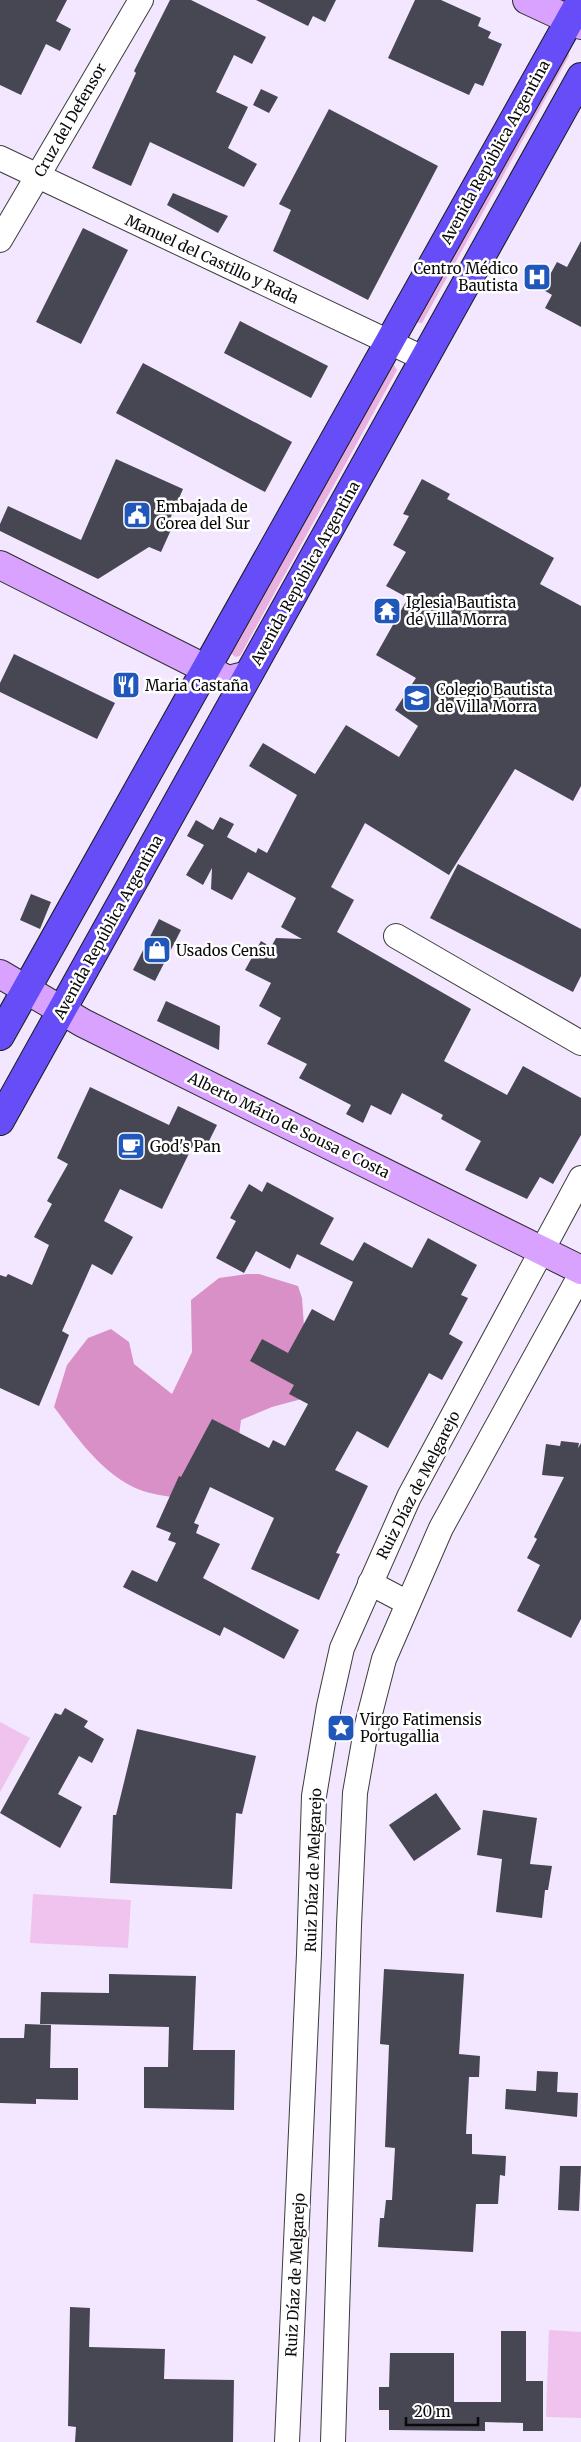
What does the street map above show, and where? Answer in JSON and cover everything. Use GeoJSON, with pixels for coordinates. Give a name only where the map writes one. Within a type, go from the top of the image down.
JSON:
{"type":"FeatureCollection","features":[{"type":"Feature","properties":{"kind":"highway","name":"Avenida República Argentina"},"geometry":{"type":"LineString","coordinates":[[0,1121],[196,771],[196,741],[388,341],[577,15]]}},
{"type":"Feature","properties":{"kind":"highway","name":"Avenida República Argentina"},"geometry":{"type":"LineString","coordinates":[[0,1036],[26,989],[228,675],[425,359],[581,77]]}},
{"type":"Feature","properties":{"kind":"street","name":"Cruz del Defensor"},"geometry":{"type":"LineString","coordinates":[[0,240],[141,0]]}},
{"type":"Feature","properties":{"kind":"street"},"geometry":{"type":"LineString","coordinates":[[527,0],[577,15]]}},
{"type":"Feature","properties":{"kind":"street","name":"Manuel del Castillo y Rada"},"geometry":{"type":"LineString","coordinates":[[0,158],[425,359]]}},
{"type":"Feature","properties":{"kind":"street"},"geometry":{"type":"LineString","coordinates":[[0,565],[228,675]]}},
{"type":"Feature","properties":{"kind":"street"},"geometry":{"type":"LineString","coordinates":[[396,936],[581,1043]]}},
{"type":"Feature","properties":{"kind":"street","name":"Alberto Mário de Sousa e Costa"},"geometry":{"type":"LineString","coordinates":[[0,974],[60,1011],[581,1270]]}},
{"type":"Feature","properties":{"kind":"street","name":"Ruiz Díaz de Melgarejo"},"geometry":{"type":"LineString","coordinates":[[287,2442],[314,1796],[329,1706],[342,1648],[408,1497],[581,1178]]}},
{"type":"Feature","properties":{"kind":"street"},"geometry":{"type":"LineString","coordinates":[[333,2442],[349,1925],[355,1793],[367,1725],[384,1659],[441,1528],[581,1274]]}},
{"type":"Feature","properties":{"kind":"street"},"geometry":{"type":"LineString","coordinates":[[370,1583],[408,1603]]}},
{"type":"Feature","properties":{"kind":"street"},"geometry":{"type":"LineString","coordinates":[[310,1924],[349,1925]]}},
{"type":"Feature","properties":{"kind":"shaded area"},"geometry":{"type":"Polygon","coordinates":[[[568,49],[569,56],[422,323],[413,322],[568,49]]]}},
{"type":"Feature","properties":{"kind":"shaded area"},"geometry":{"type":"Polygon","coordinates":[[[393,363],[397,370],[240,656],[235,657],[231,653],[393,363]]]}},
{"type":"Feature","properties":{"kind":"shaded area"},"geometry":{"type":"Polygon","coordinates":[[[259,1274],[298,1286],[302,1298],[309,1397],[272,1407],[241,1420],[239,1436],[188,1499],[164,1496],[135,1488],[107,1470],[95,1458],[54,1407],[67,1365],[88,1338],[111,1329],[129,1342],[134,1364],[172,1394],[192,1352],[191,1300],[219,1278],[259,1274]]]}},
{"type":"Feature","properties":{"kind":"shaded area"},"geometry":{"type":"Polygon","coordinates":[[[0,1722],[30,1738],[0,1792],[0,1722]]]}},
{"type":"Feature","properties":{"kind":"shaded area"},"geometry":{"type":"Polygon","coordinates":[[[33,1894],[131,1900],[128,1948],[30,1943],[33,1894]]]}},
{"type":"Feature","properties":{"kind":"shaded area"},"geometry":{"type":"Polygon","coordinates":[[[549,2330],[581,2332],[581,2418],[546,2417],[549,2330]]]}},
{"type":"Feature","properties":{"kind":"building"},"geometry":{"type":"Polygon","coordinates":[[[0,0],[67,0],[56,21],[71,29],[60,51],[46,44],[21,95],[0,85],[0,0]]]}},
{"type":"Feature","properties":{"kind":"building"},"geometry":{"type":"Polygon","coordinates":[[[170,0],[191,0],[266,37],[252,64],[234,55],[216,92],[248,107],[228,148],[257,164],[244,187],[150,142],[131,186],[92,168],[136,73],[134,71],[170,0]]]}},
{"type":"Feature","properties":{"kind":"building"},"geometry":{"type":"Polygon","coordinates":[[[256,0],[336,0],[325,22],[313,16],[308,26],[256,0]]]}},
{"type":"Feature","properties":{"kind":"building"},"geometry":{"type":"Polygon","coordinates":[[[415,0],[441,0],[481,18],[478,26],[491,32],[488,38],[502,44],[483,86],[475,83],[469,95],[388,58],[415,0]]]}},
{"type":"Feature","properties":{"kind":"building"},"geometry":{"type":"Polygon","coordinates":[[[261,89],[278,97],[269,113],[253,105],[261,89]]]}},
{"type":"Feature","properties":{"kind":"building"},"geometry":{"type":"Polygon","coordinates":[[[329,109],[438,166],[368,300],[273,251],[291,210],[279,204],[329,109]]]}},
{"type":"Feature","properties":{"kind":"building"},"geometry":{"type":"Polygon","coordinates":[[[173,193],[228,216],[218,233],[167,205],[173,193]]]}},
{"type":"Feature","properties":{"kind":"building"},"geometry":{"type":"Polygon","coordinates":[[[83,228],[128,250],[81,344],[36,322],[83,228]]]}},
{"type":"Feature","properties":{"kind":"building"},"geometry":{"type":"Polygon","coordinates":[[[581,241],[581,327],[545,308],[552,295],[542,289],[557,262],[567,267],[581,241]]]}},
{"type":"Feature","properties":{"kind":"building"},"geometry":{"type":"Polygon","coordinates":[[[240,321],[328,366],[311,398],[224,353],[240,321]]]}},
{"type":"Feature","properties":{"kind":"building"},"geometry":{"type":"Polygon","coordinates":[[[143,363],[292,442],[265,492],[116,413],[143,363]]]}},
{"type":"Feature","properties":{"kind":"building","name":"Embajada de Corea del Sur"},"geometry":{"type":"Polygon","coordinates":[[[116,459],[183,489],[170,519],[175,521],[161,552],[149,547],[98,579],[0,531],[0,524],[8,506],[81,540],[116,459]]]}},
{"type":"Feature","properties":{"kind":"building"},"geometry":{"type":"Polygon","coordinates":[[[422,479],[450,494],[447,499],[554,558],[540,584],[581,606],[581,786],[573,801],[515,769],[449,875],[365,823],[331,887],[354,900],[337,932],[471,1009],[444,1061],[507,1095],[523,1066],[581,1098],[581,1135],[553,1184],[540,1177],[527,1199],[465,1170],[481,1141],[441,1119],[443,1115],[402,1093],[391,1115],[371,1105],[363,1123],[346,1114],[351,1105],[299,1078],[307,1064],[267,1044],[281,1018],[259,1006],[271,983],[245,970],[261,941],[271,947],[276,938],[302,939],[281,927],[296,898],[248,872],[232,900],[211,889],[212,868],[203,885],[186,875],[204,845],[187,836],[196,820],[213,830],[220,817],[234,824],[227,837],[256,853],[258,848],[267,853],[297,795],[249,766],[263,743],[315,774],[346,725],[399,757],[418,726],[395,710],[416,678],[376,655],[408,598],[386,586],[406,552],[393,545],[409,516],[403,514],[422,479]]]}},
{"type":"Feature","properties":{"kind":"building"},"geometry":{"type":"Polygon","coordinates":[[[14,654],[115,703],[97,739],[0,692],[0,683],[14,654]]]}},
{"type":"Feature","properties":{"kind":"building"},"geometry":{"type":"Polygon","coordinates":[[[458,864],[581,929],[581,976],[573,992],[430,918],[458,864]]]}},
{"type":"Feature","properties":{"kind":"building"},"geometry":{"type":"Polygon","coordinates":[[[31,894],[51,902],[40,929],[20,920],[31,894]]]}},
{"type":"Feature","properties":{"kind":"building","name":"Usados Censu"},"geometry":{"type":"Polygon","coordinates":[[[159,919],[181,930],[155,981],[133,970],[159,919]]]}},
{"type":"Feature","properties":{"kind":"building"},"geometry":{"type":"Polygon","coordinates":[[[166,1001],[220,1026],[219,1050],[157,1021],[166,1001]]]}},
{"type":"Feature","properties":{"kind":"building"},"geometry":{"type":"Polygon","coordinates":[[[90,1087],[169,1125],[178,1106],[217,1125],[207,1145],[196,1139],[162,1209],[120,1189],[104,1221],[133,1237],[112,1275],[92,1264],[62,1331],[69,1335],[39,1406],[0,1388],[0,1275],[6,1277],[8,1274],[32,1285],[49,1245],[34,1237],[52,1204],[47,1201],[68,1164],[57,1158],[90,1087]]]}},
{"type":"Feature","properties":{"kind":"building"},"geometry":{"type":"Polygon","coordinates":[[[267,1182],[334,1218],[320,1244],[353,1261],[364,1242],[412,1268],[428,1238],[477,1265],[461,1295],[468,1298],[449,1334],[463,1342],[442,1380],[429,1373],[388,1448],[357,1431],[335,1470],[368,1486],[336,1553],[340,1554],[319,1600],[251,1569],[274,1518],[210,1487],[194,1523],[199,1525],[196,1533],[220,1544],[203,1578],[299,1630],[284,1659],[224,1627],[220,1636],[123,1587],[132,1570],[157,1582],[176,1543],[168,1540],[171,1533],[156,1527],[179,1476],[181,1477],[212,1419],[269,1448],[273,1440],[285,1446],[308,1404],[289,1394],[294,1385],[250,1361],[262,1339],[288,1353],[312,1309],[334,1321],[353,1282],[297,1254],[290,1269],[256,1251],[244,1273],[216,1258],[236,1221],[230,1218],[249,1184],[262,1192],[267,1182]]]}},
{"type":"Feature","properties":{"kind":"building"},"geometry":{"type":"Polygon","coordinates":[[[561,1441],[579,1443],[578,1448],[581,1443],[581,1619],[571,1638],[517,1611],[540,1565],[527,1558],[537,1539],[534,1537],[564,1477],[542,1475],[546,1444],[560,1446],[561,1441]]]}},
{"type":"Feature","properties":{"kind":"building"},"geometry":{"type":"Polygon","coordinates":[[[65,1708],[88,1721],[84,1727],[104,1739],[92,1763],[79,1756],[58,1794],[82,1807],[60,1848],[0,1813],[55,1713],[61,1715],[65,1708]]]}},
{"type":"Feature","properties":{"kind":"building"},"geometry":{"type":"Polygon","coordinates":[[[137,1729],[256,1756],[242,1814],[236,1813],[232,1889],[110,1883],[113,1815],[116,1815],[137,1729]]]}},
{"type":"Feature","properties":{"kind":"building"},"geometry":{"type":"Polygon","coordinates":[[[436,1793],[461,1829],[414,1861],[389,1825],[436,1793]]]}},
{"type":"Feature","properties":{"kind":"building"},"geometry":{"type":"Polygon","coordinates":[[[483,1810],[537,1818],[530,1864],[552,1866],[548,1890],[545,1890],[542,1918],[496,1912],[502,1859],[477,1855],[483,1810]]]}},
{"type":"Feature","properties":{"kind":"building"},"geometry":{"type":"Polygon","coordinates":[[[384,1969],[464,1974],[459,2054],[480,2056],[479,2077],[469,2077],[466,2134],[472,2134],[472,2154],[506,2156],[505,2176],[500,2175],[498,2204],[476,2204],[473,2252],[378,2247],[380,2218],[384,2218],[386,2200],[392,2200],[395,2148],[385,2147],[389,2045],[380,2044],[384,1969]]]}},
{"type":"Feature","properties":{"kind":"building"},"geometry":{"type":"Polygon","coordinates":[[[109,1974],[196,1976],[193,2050],[235,2050],[234,2110],[144,2108],[144,2067],[168,2067],[169,2027],[40,2024],[41,1992],[109,1993],[109,1974]]]}},
{"type":"Feature","properties":{"kind":"building"},"geometry":{"type":"Polygon","coordinates":[[[25,2024],[51,2025],[50,2068],[78,2068],[78,2100],[36,2099],[36,2104],[0,2103],[0,2038],[24,2038],[25,2024]]]}},
{"type":"Feature","properties":{"kind":"building"},"geometry":{"type":"Polygon","coordinates":[[[537,2071],[558,2072],[557,2092],[578,2093],[577,2117],[505,2109],[506,2089],[536,2091],[537,2071]]]}},
{"type":"Feature","properties":{"kind":"building"},"geometry":{"type":"Polygon","coordinates":[[[560,2166],[581,2166],[579,2211],[558,2210],[560,2166]]]}},
{"type":"Feature","properties":{"kind":"building"},"geometry":{"type":"Polygon","coordinates":[[[70,2307],[90,2308],[89,2347],[165,2349],[164,2379],[234,2380],[233,2442],[75,2442],[76,2427],[68,2426],[70,2307]]]}},
{"type":"Feature","properties":{"kind":"building"},"geometry":{"type":"Polygon","coordinates":[[[501,2331],[526,2331],[526,2381],[543,2381],[543,2431],[523,2431],[523,2423],[485,2422],[485,2431],[389,2430],[389,2410],[379,2410],[379,2387],[389,2387],[390,2353],[454,2353],[454,2402],[501,2402],[501,2331]]]}},
{"type":"Feature","properties":{"kind":"place","name":"Centro Médico Bautista"},"geometry":{"type":"Point","coordinates":[537,277]}},
{"type":"Feature","properties":{"kind":"place","name":"Embajada de Corea del Sur"},"geometry":{"type":"Point","coordinates":[137,515]}},
{"type":"Feature","properties":{"kind":"place","name":"Iglesia Bautista de Villa Morra"},"geometry":{"type":"Point","coordinates":[387,611]}},
{"type":"Feature","properties":{"kind":"place","name":"Maria Castaña"},"geometry":{"type":"Point","coordinates":[126,685]}},
{"type":"Feature","properties":{"kind":"place","name":"Colegio Bautista de Villa Morra"},"geometry":{"type":"Point","coordinates":[417,698]}},
{"type":"Feature","properties":{"kind":"place","name":"Usados Censu"},"geometry":{"type":"Point","coordinates":[157,950]}},
{"type":"Feature","properties":{"kind":"place","name":"God's Pan"},"geometry":{"type":"Point","coordinates":[131,1146]}},
{"type":"Feature","properties":{"kind":"place","name":"Virgo Fatimensis Portugallia"},"geometry":{"type":"Point","coordinates":[341,1728]}}]}
